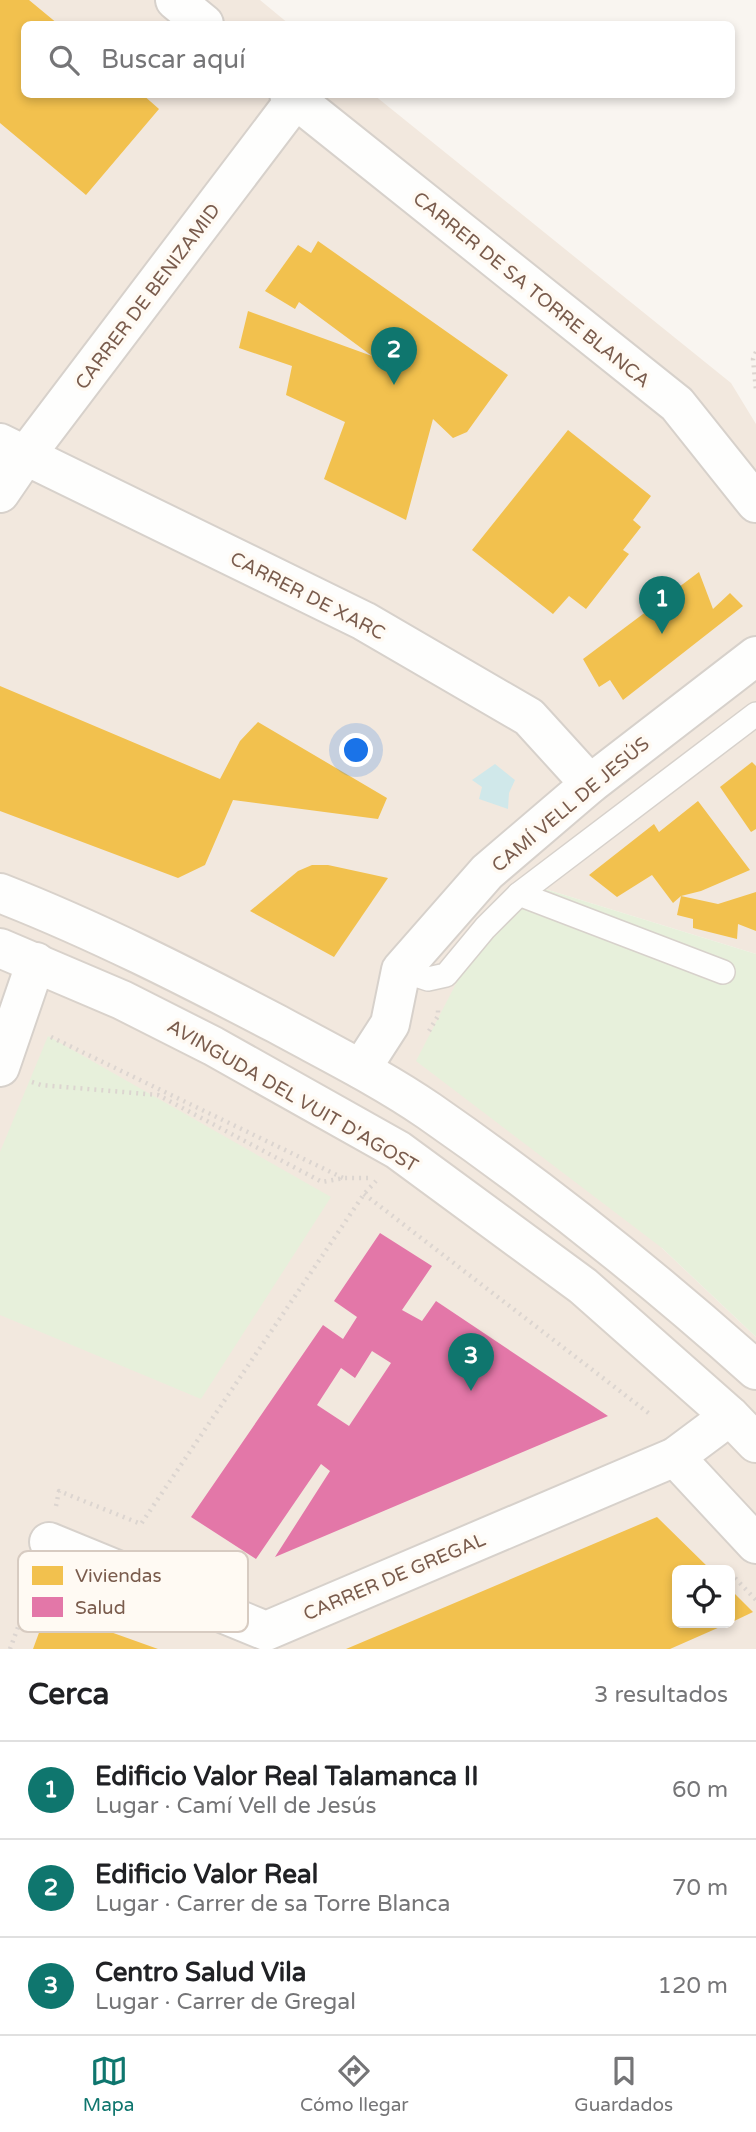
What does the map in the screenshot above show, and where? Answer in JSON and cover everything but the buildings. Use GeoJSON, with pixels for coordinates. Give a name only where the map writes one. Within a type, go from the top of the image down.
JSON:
{"type":"FeatureCollection","features":[{"type":"Feature","properties":{"kind":"street"},"geometry":{"type":"LineString","coordinates":[[175,0],[200,21]]}},
{"type":"Feature","properties":{"kind":"street","name":"CARRER DE BENIZAMID"},"geometry":{"type":"LineString","coordinates":[[0,492],[13,449],[291,98]]}},
{"type":"Feature","properties":{"kind":"street","name":"CARRER DE SA TORRE BLANCA"},"geometry":{"type":"LineString","coordinates":[[293,98],[677,404],[756,503]]}},
{"type":"Feature","properties":{"kind":"street","name":"CARRER DE XARC"},"geometry":{"type":"LineString","coordinates":[[13,449],[364,621],[529,717],[590,783]]}},
{"type":"Feature","properties":{"kind":"street","name":"CAMÍ VELL DE JESÚS"},"geometry":{"type":"LineString","coordinates":[[361,1069],[390,1024],[401,970],[487,872],[590,783],[756,656]]}},
{"type":"Feature","properties":{"kind":"street"},"geometry":{"type":"LineString","coordinates":[[0,893],[36,907],[218,993],[361,1069],[427,1110],[559,1206],[682,1304],[756,1370]]}},
{"type":"Feature","properties":{"kind":"street","name":"AVINGUDA DEL VUIT D'AGOST"},"geometry":{"type":"LineString","coordinates":[[0,948],[122,1000],[213,1046],[398,1150],[583,1286],[743,1429]]}},
{"type":"Feature","properties":{"kind":"street"},"geometry":{"type":"LineString","coordinates":[[15,1074],[16,1020],[36,962]]}},
{"type":"Feature","properties":{"kind":"street","name":"CARRER DE GREGAL"},"geometry":{"type":"LineString","coordinates":[[248,1624],[266,1631],[743,1429]]}},
{"type":"Feature","properties":{"kind":"street"},"geometry":{"type":"LineString","coordinates":[[676,1457],[756,1544]]}},
{"type":"Feature","properties":{"kind":"street","name":"CARRER DE GREGAL"},"geometry":{"type":"LineString","coordinates":[[49,1542],[71,1551]]}},
{"type":"Feature","properties":{"kind":"lane","name":"CAMÍ VELL DE JESÚS"},"geometry":{"type":"LineString","coordinates":[[401,970],[428,979],[446,975],[485,928],[519,894],[756,714]]}},
{"type":"Feature","properties":{"kind":"lane"},"geometry":{"type":"LineString","coordinates":[[519,894],[723,972]]}},
{"type":"Feature","properties":{"kind":"path"},"geometry":{"type":"LineString","coordinates":[[756,352],[753,359],[756,390]]}},
{"type":"Feature","properties":{"kind":"path"},"geometry":{"type":"LineString","coordinates":[[16,1020],[344,1178]]}},
{"type":"Feature","properties":{"kind":"path"},"geometry":{"type":"LineString","coordinates":[[15,1074],[41,1085],[158,1095],[323,1182],[344,1178],[379,1178],[364,1194],[141,1524],[59,1491],[46,1551]]}},
{"type":"Feature","properties":{"kind":"path"},"geometry":{"type":"LineString","coordinates":[[364,1194],[651,1415]]}},
{"type":"Feature","properties":{"kind":"path"},"geometry":{"type":"LineString","coordinates":[[735,1577],[756,1600]]}},
{"type":"Feature","properties":{"kind":"path"},"geometry":{"type":"LineString","coordinates":[[10,1649],[18,1627]]}},
{"type":"Feature","properties":{"kind":"shaded area"},"geometry":{"type":"Polygon","coordinates":[[[0,0],[260,0],[285,21],[21,21],[21,98],[378,98],[731,383],[756,424],[756,954],[545,889],[662,1248],[756,1337],[756,1649],[0,1649],[0,0]]]}},
{"type":"Feature","properties":{"kind":"green space"},"geometry":{"type":"Polygon","coordinates":[[[545,889],[756,954],[756,1337],[662,1248],[416,1061],[476,945],[545,889]]]}},
{"type":"Feature","properties":{"kind":"green space"},"geometry":{"type":"Polygon","coordinates":[[[48,1036],[331,1197],[201,1399],[0,1315],[0,1152],[48,1036]]]}},
{"type":"Feature","properties":{"kind":"water"},"geometry":{"type":"Polygon","coordinates":[[[495,764],[515,780],[509,793],[508,809],[479,799],[482,787],[472,780],[495,764]]]}},
{"type":"Feature","properties":{"kind":"place","name":"Edificio Valor Real"},"geometry":{"type":"Point","coordinates":[394,385]}},
{"type":"Feature","properties":{"kind":"place","name":"Edificio Valor Real Talamanca II"},"geometry":{"type":"Point","coordinates":[662,634]}},
{"type":"Feature","properties":{"kind":"place","name":"Centro Salud Vila"},"geometry":{"type":"Point","coordinates":[471,1391]}}]}
